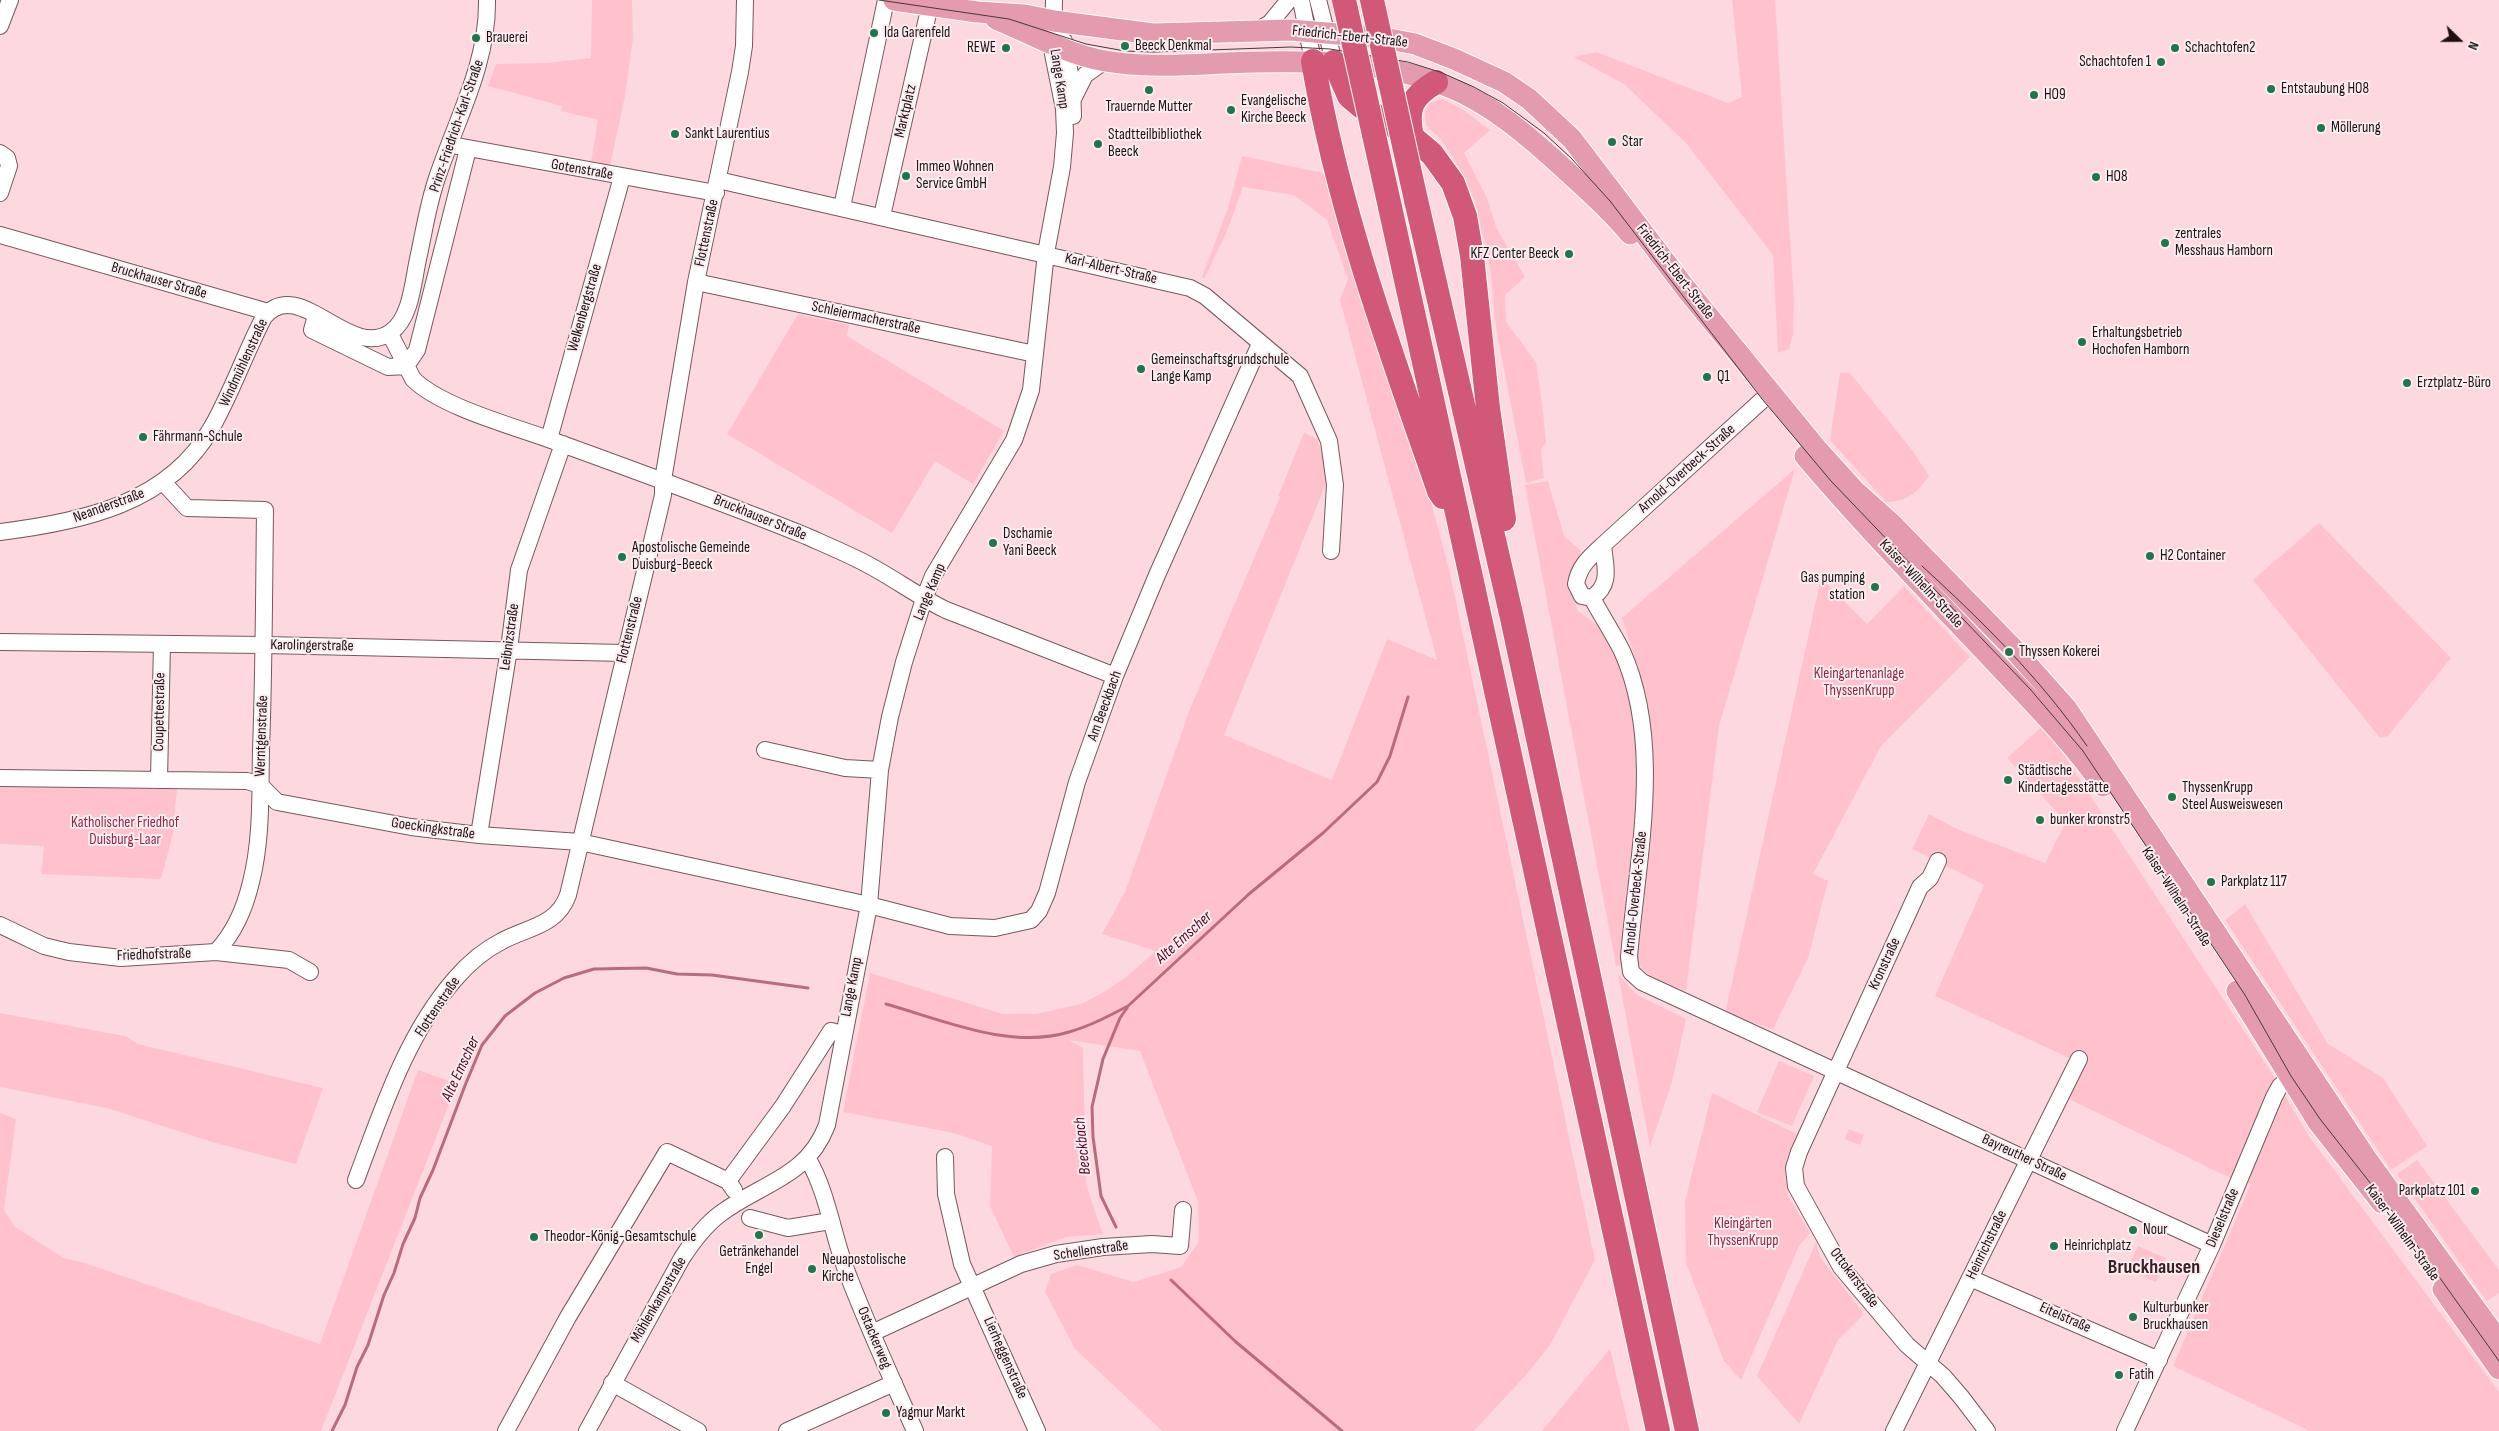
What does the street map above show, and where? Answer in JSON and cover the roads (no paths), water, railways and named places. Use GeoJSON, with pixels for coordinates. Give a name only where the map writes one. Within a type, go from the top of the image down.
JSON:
{"type":"FeatureCollection","features":[{"type":"Feature","properties":{"kind":"highway"},"geometry":{"type":"LineString","coordinates":[[1344,0],[1658,1431]]}},
{"type":"Feature","properties":{"kind":"highway"},"geometry":{"type":"LineString","coordinates":[[1372,0],[1512,618],[1687,1431]]}},
{"type":"Feature","properties":{"kind":"highway"},"geometry":{"type":"LineString","coordinates":[[1323,62],[1335,166],[1366,275],[1439,491],[1459,520]]}},
{"type":"Feature","properties":{"kind":"highway"},"geometry":{"type":"LineString","coordinates":[[1323,62],[1349,96],[1362,107],[1412,137],[1432,154],[1449,177],[1466,216],[1488,408],[1509,557],[1512,618]]}},
{"type":"Feature","properties":{"kind":"highway"},"geometry":{"type":"LineString","coordinates":[[1412,137],[1408,121],[1412,101],[1436,82]]}},
{"type":"Feature","properties":{"kind":"main road","name":"Friedrich-Ebert-Straße"},"geometry":{"type":"LineString","coordinates":[[894,0],[977,12],[1008,13],[1153,34],[1317,32],[1384,38],[1415,44],[1473,67],[1504,82],[1529,99],[1572,140],[1686,289],[1764,398]]}},
{"type":"Feature","properties":{"kind":"main road","name":"Friedrich-Ebert-Straße"},"geometry":{"type":"LineString","coordinates":[[977,12],[1019,28],[1060,47],[1105,61],[1187,65],[1323,62],[1406,72],[1436,82],[1475,100],[1540,148],[1591,194],[1628,231],[1812,454]]}},
{"type":"Feature","properties":{"kind":"main road","name":"Kaiser-Wilhelm-Straße"},"geometry":{"type":"LineString","coordinates":[[1812,454],[1892,524],[2010,645],[2067,709],[2297,1073],[2368,1161],[2499,1341]]}},
{"type":"Feature","properties":{"kind":"main road","name":"Kaiser-Wilhelm-Straße"},"geometry":{"type":"LineString","coordinates":[[2297,1073],[2318,1122],[2387,1210],[2499,1369]]}},
{"type":"Feature","properties":{"kind":"street"},"geometry":{"type":"LineString","coordinates":[[0,26],[10,0]]}},
{"type":"Feature","properties":{"kind":"street","name":"Prinz-Friedrich-Karl-Straße"},"geometry":{"type":"LineString","coordinates":[[390,334],[403,319],[436,181],[479,65],[485,39],[487,0]]}},
{"type":"Feature","properties":{"kind":"street","name":"Flottenstraße"},"geometry":{"type":"LineString","coordinates":[[356,1180],[393,1086],[440,999],[465,968],[483,953],[501,941],[553,919],[560,911],[568,895],[663,495],[663,480],[696,282],[744,46],[746,0]]}},
{"type":"Feature","properties":{"kind":"street"},"geometry":{"type":"LineString","coordinates":[[842,207],[886,0]]}},
{"type":"Feature","properties":{"kind":"street","name":"Lange Kamp"},"geometry":{"type":"LineString","coordinates":[[1054,0],[1054,21],[1073,99],[1070,143],[1062,167]]}},
{"type":"Feature","properties":{"kind":"street"},"geometry":{"type":"LineString","coordinates":[[1255,32],[1270,23],[1289,0]]}},
{"type":"Feature","properties":{"kind":"street"},"geometry":{"type":"LineString","coordinates":[[1301,0],[1317,32]]}},
{"type":"Feature","properties":{"kind":"street"},"geometry":{"type":"LineString","coordinates":[[1318,0],[1317,32],[1323,62]]}},
{"type":"Feature","properties":{"kind":"street","name":"Marktplatz"},"geometry":{"type":"LineString","coordinates":[[882,216],[930,5]]}},
{"type":"Feature","properties":{"kind":"street","name":"Lange Kamp"},"geometry":{"type":"LineString","coordinates":[[808,1159],[821,1142],[827,1125],[869,905],[880,770],[890,717],[904,662],[933,576],[1014,440],[1031,390],[1046,253],[1062,167],[1065,119],[1060,47]]}},
{"type":"Feature","properties":{"kind":"street"},"geometry":{"type":"LineString","coordinates":[[1073,99],[1085,75],[1105,61]]}},
{"type":"Feature","properties":{"kind":"street","name":"Gotenstraße"},"geometry":{"type":"LineString","coordinates":[[449,144],[622,177],[717,186]]}},
{"type":"Feature","properties":{"kind":"street","name":"Prinz-Friedrich-Karl-Straße"},"geometry":{"type":"LineString","coordinates":[[406,366],[417,350],[468,149]]}},
{"type":"Feature","properties":{"kind":"street"},"geometry":{"type":"LineString","coordinates":[[0,193],[9,166],[4,156]]}},
{"type":"Feature","properties":{"kind":"street","name":"Welkenbergstraße"},"geometry":{"type":"LineString","coordinates":[[556,442],[622,177]]}},
{"type":"Feature","properties":{"kind":"street","name":"Karl-Albert-Straße"},"geometry":{"type":"LineString","coordinates":[[717,186],[842,207],[882,216],[1190,288],[1205,296],[1300,376],[1329,441],[1335,485],[1331,550]]}},
{"type":"Feature","properties":{"kind":"street","name":"Bruckhauser Straße"},"geometry":{"type":"LineString","coordinates":[[0,235],[268,312]]}},
{"type":"Feature","properties":{"kind":"street","name":"Schleiermacherstraße"},"geometry":{"type":"LineString","coordinates":[[696,282],[1035,354]]}},
{"type":"Feature","properties":{"kind":"street"},"geometry":{"type":"LineString","coordinates":[[268,312],[277,306],[289,305],[300,307],[357,336],[369,339],[390,334]]}},
{"type":"Feature","properties":{"kind":"street","name":"Windmühlenstraße"},"geometry":{"type":"LineString","coordinates":[[164,483],[195,453],[212,429],[256,332],[268,312]]}},
{"type":"Feature","properties":{"kind":"street"},"geometry":{"type":"LineString","coordinates":[[316,315],[312,330],[388,367],[406,366]]}},
{"type":"Feature","properties":{"kind":"street","name":"Bruckhauser Straße"},"geometry":{"type":"LineString","coordinates":[[390,334],[418,385],[451,402],[484,417],[663,480],[861,561],[946,610],[1115,676]]}},
{"type":"Feature","properties":{"kind":"street","name":"Am Beeckbach"},"geometry":{"type":"LineString","coordinates":[[869,905],[950,926],[995,928],[1031,920],[1039,911],[1048,893],[1077,782],[1115,676],[1156,575],[1260,344]]}},
{"type":"Feature","properties":{"kind":"street","name":"Arnold-Overbeck-Straße"},"geometry":{"type":"LineString","coordinates":[[1764,398],[1586,560],[1577,577],[1576,584],[1582,596],[1592,598],[1622,651],[1635,691],[1642,725],[1644,815],[1629,957],[1632,972],[1642,982],[1836,1071]]}},
{"type":"Feature","properties":{"kind":"street","name":"Leibnizstraße"},"geometry":{"type":"LineString","coordinates":[[479,835],[509,649],[519,570],[556,442]]}},
{"type":"Feature","properties":{"kind":"street","name":"Werntgenstraße"},"geometry":{"type":"LineString","coordinates":[[164,483],[187,508],[265,510],[260,819],[252,881],[237,922],[227,940],[216,952]]}},
{"type":"Feature","properties":{"kind":"street","name":"Neanderstraße"},"geometry":{"type":"LineString","coordinates":[[0,532],[52,525],[84,517],[138,498],[164,483]]}},
{"type":"Feature","properties":{"kind":"street"},"geometry":{"type":"LineString","coordinates":[[1592,598],[1602,591],[1606,579],[1603,545]]}},
{"type":"Feature","properties":{"kind":"street","name":"Karolingerstraße"},"geometry":{"type":"LineString","coordinates":[[0,642],[509,649],[624,653]]}},
{"type":"Feature","properties":{"kind":"street","name":"Coupettestraße"},"geometry":{"type":"LineString","coordinates":[[159,778],[162,645]]}},
{"type":"Feature","properties":{"kind":"street"},"geometry":{"type":"LineString","coordinates":[[765,750],[845,768],[880,770]]}},
{"type":"Feature","properties":{"kind":"street"},"geometry":{"type":"LineString","coordinates":[[0,778],[159,778],[247,781],[260,785]]}},
{"type":"Feature","properties":{"kind":"street","name":"Goeckingkstraße"},"geometry":{"type":"LineString","coordinates":[[260,785],[277,802],[411,826],[479,835],[580,842],[869,905]]}},
{"type":"Feature","properties":{"kind":"street","name":"Kronstraße"},"geometry":{"type":"LineString","coordinates":[[1836,1071],[1920,887],[1930,878],[1938,861]]}},
{"type":"Feature","properties":{"kind":"street","name":"Friedhofstraße"},"geometry":{"type":"LineString","coordinates":[[0,925],[44,946],[69,952],[108,957],[150,957],[216,952],[289,960],[310,972]]}},
{"type":"Feature","properties":{"kind":"street","name":"Lange Kamp"},"geometry":{"type":"LineString","coordinates":[[728,1181],[783,1106],[831,1031],[843,1034]]}},
{"type":"Feature","properties":{"kind":"street","name":"Heinrichstraße"},"geometry":{"type":"LineString","coordinates":[[1894,1431],[1970,1278],[2036,1163],[2078,1059]]}},
{"type":"Feature","properties":{"kind":"street","name":"Bayreuther Straße"},"geometry":{"type":"LineString","coordinates":[[1836,1071],[2212,1245]]}},
{"type":"Feature","properties":{"kind":"street","name":"Ottokarstraße"},"geometry":{"type":"LineString","coordinates":[[1836,1071],[1799,1152],[1794,1168],[1796,1186],[1841,1267],[1907,1344],[1962,1398],[1987,1431]]}},
{"type":"Feature","properties":{"kind":"street","name":"Dieselstraße"},"geometry":{"type":"LineString","coordinates":[[2128,1430],[2212,1245],[2274,1097],[2280,1086],[2297,1073]]}},
{"type":"Feature","properties":{"kind":"street"},"geometry":{"type":"LineString","coordinates":[[506,1431],[568,1317],[668,1152],[728,1181],[741,1200]]}},
{"type":"Feature","properties":{"kind":"street"},"geometry":{"type":"LineString","coordinates":[[945,1157],[947,1202],[962,1264],[972,1286]]}},
{"type":"Feature","properties":{"kind":"street","name":"Möhlenkampstraße"},"geometry":{"type":"LineString","coordinates":[[587,1431],[612,1383],[697,1236],[714,1219],[741,1200],[780,1179],[808,1159]]}},
{"type":"Feature","properties":{"kind":"street","name":"Ostackerweg"},"geometry":{"type":"LineString","coordinates":[[808,1159],[818,1177],[830,1221],[853,1288],[916,1431]]}},
{"type":"Feature","properties":{"kind":"street","name":"Schellenstraße"},"geometry":{"type":"LineString","coordinates":[[872,1333],[1021,1264],[1056,1254],[1103,1247],[1152,1244],[1180,1246],[1183,1210]]}},
{"type":"Feature","properties":{"kind":"street"},"geometry":{"type":"LineString","coordinates":[[750,1218],[788,1228],[830,1221]]}},
{"type":"Feature","properties":{"kind":"street","name":"Eitelstraße"},"geometry":{"type":"LineString","coordinates":[[1970,1278],[2159,1360]]}},
{"type":"Feature","properties":{"kind":"street","name":"Lierheggenstraße"},"geometry":{"type":"LineString","coordinates":[[972,1286],[1037,1431]]}},
{"type":"Feature","properties":{"kind":"street"},"geometry":{"type":"LineString","coordinates":[[612,1383],[698,1431]]}},
{"type":"Feature","properties":{"kind":"street"},"geometry":{"type":"LineString","coordinates":[[787,1431],[894,1383]]}},
{"type":"Feature","properties":{"kind":"waterway","name":"Alte Emscher"},"geometry":{"type":"LineString","coordinates":[[886,1004],[977,1031],[1024,1037],[1047,1037],[1069,1032],[1092,1024],[1128,1006],[1249,894],[1323,833],[1377,782],[1390,756],[1408,697]]}},
{"type":"Feature","properties":{"kind":"waterway","name":"Alte Emscher"},"geometry":{"type":"LineString","coordinates":[[332,1431],[345,1405],[357,1367],[368,1345],[403,1244],[415,1218],[420,1198],[433,1170],[466,1083],[482,1045],[505,1016],[535,993],[564,978],[594,969],[646,968],[677,974],[712,975],[808,988]]}},
{"type":"Feature","properties":{"kind":"waterway","name":"Beeckbach"},"geometry":{"type":"LineString","coordinates":[[1116,1227],[1101,1196],[1093,1137],[1092,1107],[1103,1059],[1120,1018],[1127,1008]]}},
{"type":"Feature","properties":{"kind":"waterway","name":"Beeckbach"},"geometry":{"type":"LineString","coordinates":[[1171,1280],[1236,1342],[1342,1431]]}},
{"type":"Feature","properties":{"kind":"tram line"},"geometry":{"type":"LineString","coordinates":[[879,0],[1009,19],[1086,44],[1125,51],[1154,52],[1291,47],[1330,49],[1408,62],[1440,72],[1474,87],[1503,103],[1544,133],[1571,158],[1610,201],[1762,399],[1831,481],[2030,689],[2083,751],[2245,995],[2291,1076],[2320,1119],[2393,1212],[2499,1361]]}},
{"type":"Feature","properties":{"kind":"tram line"},"geometry":{"type":"LineString","coordinates":[[1922,566],[2009,651],[2050,697],[2087,746]]}},
{"type":"Feature","properties":{"kind":"place","name":"Ida Garenfeld"},"geometry":{"type":"Point","coordinates":[874,33]}},
{"type":"Feature","properties":{"kind":"place","name":"Brauerei"},"geometry":{"type":"Point","coordinates":[476,38]}},
{"type":"Feature","properties":{"kind":"place","name":"Beeck Denkmal"},"geometry":{"type":"Point","coordinates":[1125,46]}},
{"type":"Feature","properties":{"kind":"place","name":"REWE"},"geometry":{"type":"Point","coordinates":[1006,48]}},
{"type":"Feature","properties":{"kind":"place","name":"Schachtofen2"},"geometry":{"type":"Point","coordinates":[2175,48]}},
{"type":"Feature","properties":{"kind":"place","name":"Schachtofen 1"},"geometry":{"type":"Point","coordinates":[2161,62]}},
{"type":"Feature","properties":{"kind":"place","name":"Entstaubung HO8"},"geometry":{"type":"Point","coordinates":[2271,89]}},
{"type":"Feature","properties":{"kind":"place","name":"Trauernde Mutter"},"geometry":{"type":"Point","coordinates":[1149,90]}},
{"type":"Feature","properties":{"kind":"place","name":"HO9"},"geometry":{"type":"Point","coordinates":[2034,95]}},
{"type":"Feature","properties":{"kind":"place","name":"Evangelische Kirche Beeck"},"geometry":{"type":"Point","coordinates":[1231,110]}},
{"type":"Feature","properties":{"kind":"place","name":"Möllerung"},"geometry":{"type":"Point","coordinates":[2321,128]}},
{"type":"Feature","properties":{"kind":"place","name":"Sankt Laurentius"},"geometry":{"type":"Point","coordinates":[675,134]}},
{"type":"Feature","properties":{"kind":"place","name":"Star"},"geometry":{"type":"Point","coordinates":[1612,142]}},
{"type":"Feature","properties":{"kind":"place","name":"Stadtteilbibliothek Beeck"},"geometry":{"type":"Point","coordinates":[1098,144]}},
{"type":"Feature","properties":{"kind":"place","name":"Immeo Wohnen Service GmbH"},"geometry":{"type":"Point","coordinates":[906,176]}},
{"type":"Feature","properties":{"kind":"place","name":"HO8"},"geometry":{"type":"Point","coordinates":[2096,177]}},
{"type":"Feature","properties":{"kind":"place","name":"zentrales Messhaus Hamborn"},"geometry":{"type":"Point","coordinates":[2165,243]}},
{"type":"Feature","properties":{"kind":"place","name":"KFZ Center Beeck"},"geometry":{"type":"Point","coordinates":[1569,254]}},
{"type":"Feature","properties":{"kind":"place","name":"Erhaltungsbetrieb Hochofen Hamborn"},"geometry":{"type":"Point","coordinates":[2082,342]}},
{"type":"Feature","properties":{"kind":"place","name":"Gemeinschaftsgrundschule Lange Kamp"},"geometry":{"type":"Point","coordinates":[1141,369]}},
{"type":"Feature","properties":{"kind":"place","name":"Q1"},"geometry":{"type":"Point","coordinates":[1707,377]}},
{"type":"Feature","properties":{"kind":"place","name":"Erztplatz-Büro"},"geometry":{"type":"Point","coordinates":[2407,383]}},
{"type":"Feature","properties":{"kind":"place","name":"Fährmann-Schule"},"geometry":{"type":"Point","coordinates":[143,437]}},
{"type":"Feature","properties":{"kind":"place","name":"Dschamie Yani Beeck"},"geometry":{"type":"Point","coordinates":[993,543]}},
{"type":"Feature","properties":{"kind":"place","name":"H2 Container"},"geometry":{"type":"Point","coordinates":[2150,556]}},
{"type":"Feature","properties":{"kind":"place","name":"Apostolische Gemeinde Duisburg-Beeck"},"geometry":{"type":"Point","coordinates":[622,557]}},
{"type":"Feature","properties":{"kind":"place","name":"Gas pumping station"},"geometry":{"type":"Point","coordinates":[1875,587]}},
{"type":"Feature","properties":{"kind":"place","name":"Thyssen Kokerei"},"geometry":{"type":"Point","coordinates":[2009,652]}},
{"type":"Feature","properties":{"kind":"place","name":"Städtische Kindertagesstätte"},"geometry":{"type":"Point","coordinates":[2008,780]}},
{"type":"Feature","properties":{"kind":"place","name":"ThyssenKrupp Steel Ausweiswesen"},"geometry":{"type":"Point","coordinates":[2172,797]}},
{"type":"Feature","properties":{"kind":"place","name":"bunker kronstr5"},"geometry":{"type":"Point","coordinates":[2040,820]}},
{"type":"Feature","properties":{"kind":"place","name":"Parkplatz 117"},"geometry":{"type":"Point","coordinates":[2211,882]}},
{"type":"Feature","properties":{"kind":"place","name":"Parkplatz 101"},"geometry":{"type":"Point","coordinates":[2475,1191]}},
{"type":"Feature","properties":{"kind":"place","name":"Nour"},"geometry":{"type":"Point","coordinates":[2133,1230]}},
{"type":"Feature","properties":{"kind":"place","name":"Getränkehandel Engel"},"geometry":{"type":"Point","coordinates":[759,1235]}},
{"type":"Feature","properties":{"kind":"place","name":"Theodor-König-Gesamtschule"},"geometry":{"type":"Point","coordinates":[534,1237]}},
{"type":"Feature","properties":{"kind":"place","name":"Heinrichplatz"},"geometry":{"type":"Point","coordinates":[2054,1246]}},
{"type":"Feature","properties":{"kind":"place","name":"Neuapostolische Kirche"},"geometry":{"type":"Point","coordinates":[812,1269]}},
{"type":"Feature","properties":{"kind":"place","name":"Kulturbunker Bruckhausen"},"geometry":{"type":"Point","coordinates":[2133,1317]}},
{"type":"Feature","properties":{"kind":"place","name":"Fatih"},"geometry":{"type":"Point","coordinates":[2119,1375]}},
{"type":"Feature","properties":{"kind":"place","name":"Yagmur Markt"},"geometry":{"type":"Point","coordinates":[886,1413]}},
{"type":"Feature","properties":{"kind":"district","name":"Bruckhausen"},"geometry":{"type":"Point","coordinates":[2154,1268]}},
{"type":"Feature","properties":{"kind":"park label","name":"Kleingartenanlage ThyssenKrupp"},"geometry":{"type":"Point","coordinates":[1859,682]}},
{"type":"Feature","properties":{"kind":"park label","name":"Katholischer Friedhof Duisburg-Laar"},"geometry":{"type":"Point","coordinates":[125,832]}},
{"type":"Feature","properties":{"kind":"park label","name":"Kleingärten ThyssenKrupp"},"geometry":{"type":"Point","coordinates":[1743,1232]}}]}
